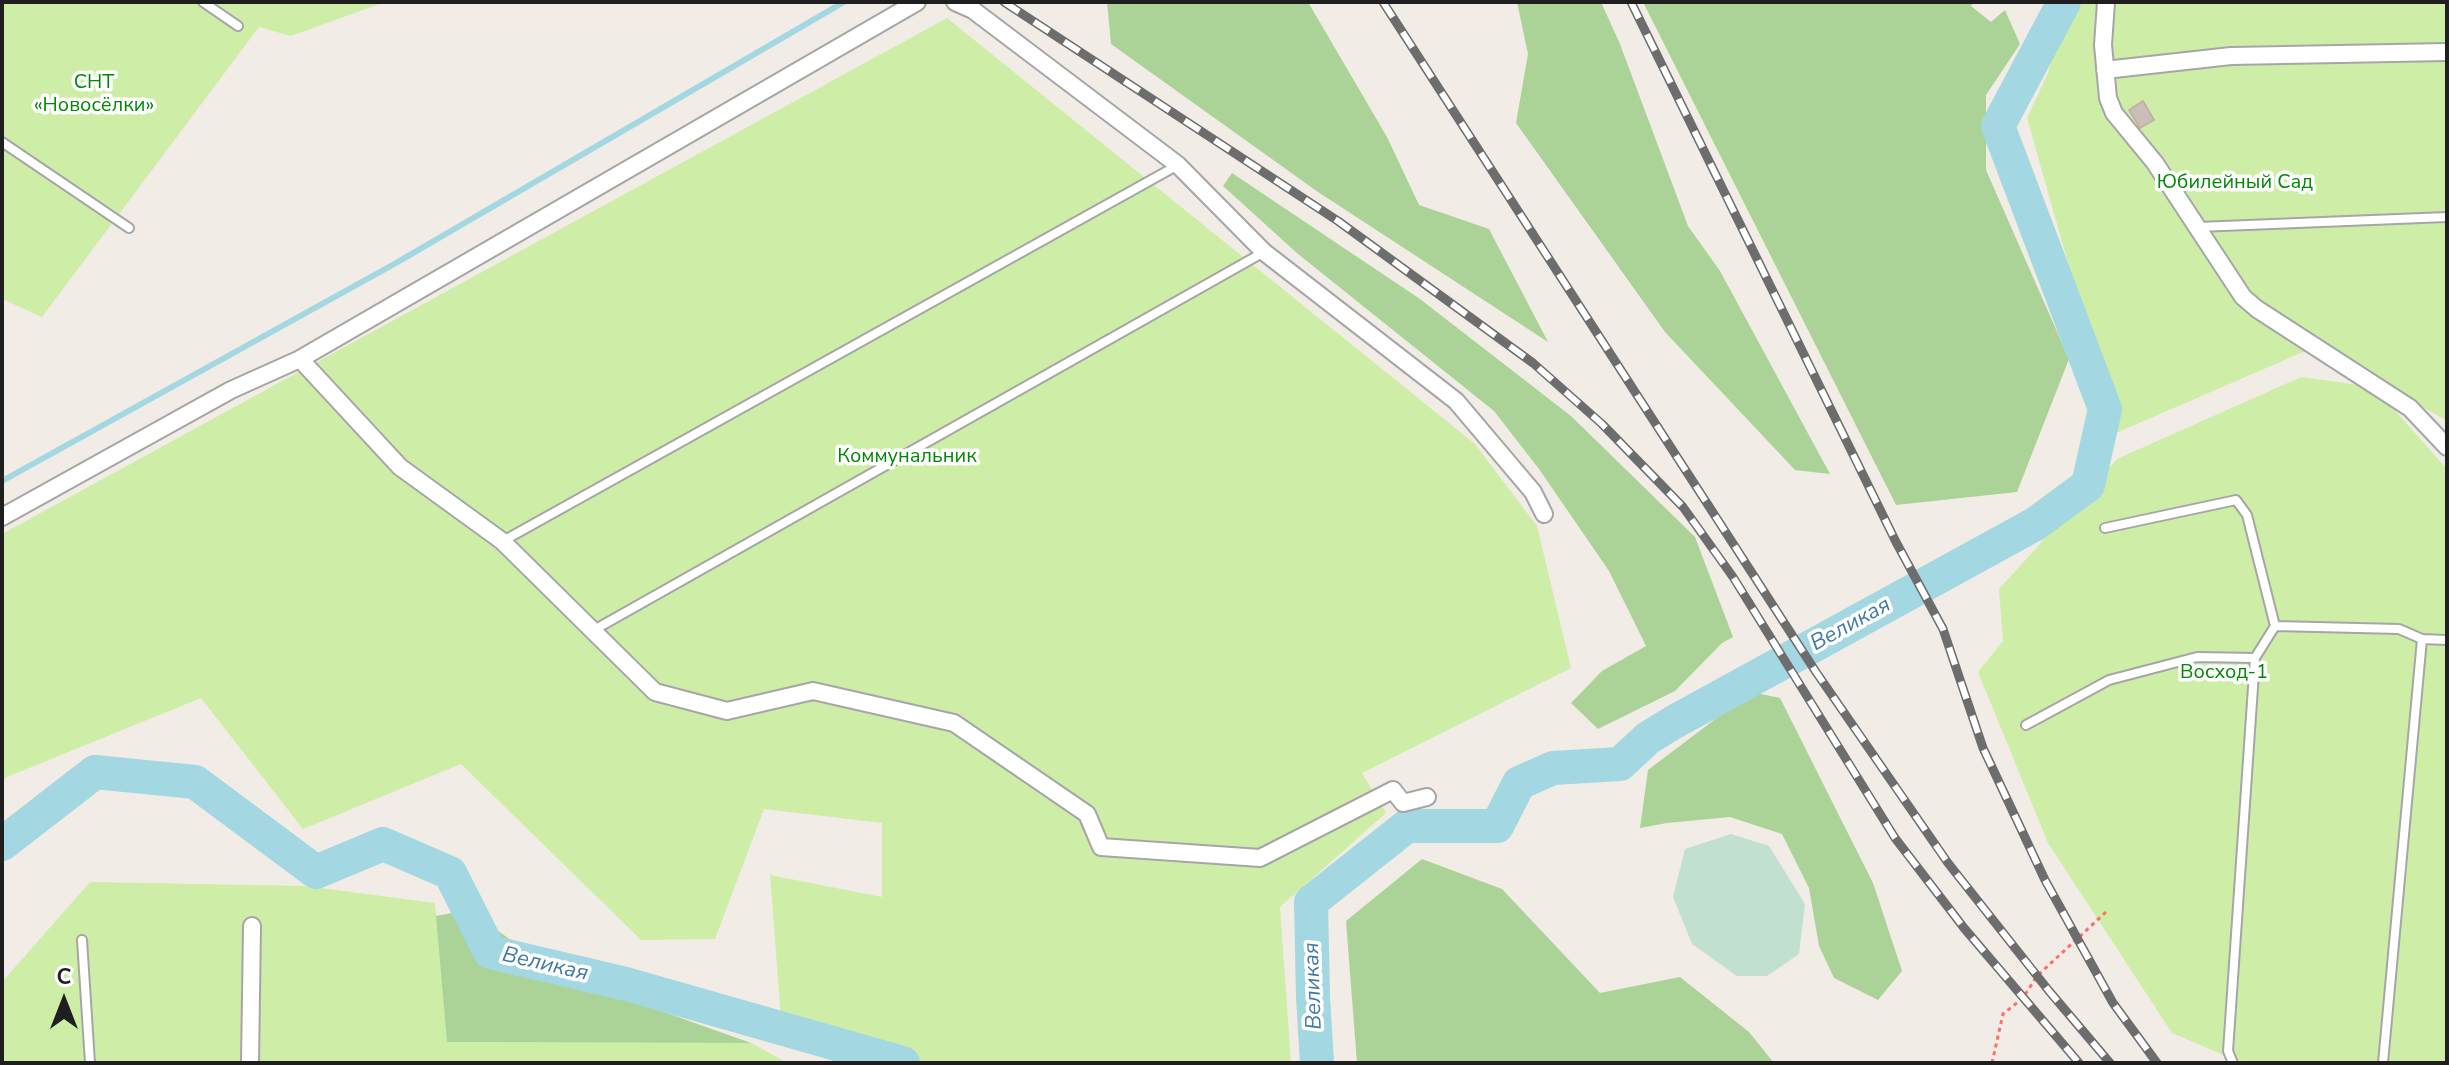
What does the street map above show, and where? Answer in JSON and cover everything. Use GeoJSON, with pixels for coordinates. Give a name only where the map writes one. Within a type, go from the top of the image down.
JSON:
{"type":"FeatureCollection","features":[{"type":"Feature","properties":{"kind":"street"},"geometry":{"type":"LineString","coordinates":[[2,517],[231,390],[300,359],[917,2]]}},
{"type":"Feature","properties":{"kind":"street"},"geometry":{"type":"LineString","coordinates":[[955,2],[973,10],[1178,165],[1264,252],[1456,401],[1533,492],[1544,514]]}},
{"type":"Feature","properties":{"kind":"street"},"geometry":{"type":"LineString","coordinates":[[2106,2],[2103,27],[2105,70],[2108,98],[2114,113],[2155,163],[2243,297],[2410,408],[2447,447]]}},
{"type":"Feature","properties":{"kind":"street"},"geometry":{"type":"LineString","coordinates":[[2105,70],[2231,56],[2447,52]]}},
{"type":"Feature","properties":{"kind":"street"},"geometry":{"type":"LineString","coordinates":[[300,359],[400,467],[502,541],[655,692],[727,711],[813,691],[954,723],[1087,814],[1101,847],[1260,858],[1393,790],[1403,803],[1427,797]]}},
{"type":"Feature","properties":{"kind":"street"},"geometry":{"type":"LineString","coordinates":[[250,1063],[252,926]]}},
{"type":"Feature","properties":{"kind":"lane"},"geometry":{"type":"LineString","coordinates":[[204,2],[238,26]]}},
{"type":"Feature","properties":{"kind":"lane"},"geometry":{"type":"LineString","coordinates":[[2,142],[129,228]]}},
{"type":"Feature","properties":{"kind":"lane"},"geometry":{"type":"LineString","coordinates":[[502,541],[1178,165]]}},
{"type":"Feature","properties":{"kind":"lane"},"geometry":{"type":"LineString","coordinates":[[2197,227],[2447,217]]}},
{"type":"Feature","properties":{"kind":"lane"},"geometry":{"type":"LineString","coordinates":[[594,630],[1264,252]]}},
{"type":"Feature","properties":{"kind":"lane"},"geometry":{"type":"LineString","coordinates":[[2105,528],[2236,500],[2247,515],[2275,626],[2255,658],[2228,1051],[2233,1063]]}},
{"type":"Feature","properties":{"kind":"lane"},"geometry":{"type":"LineString","coordinates":[[2275,626],[2399,629],[2422,639],[2447,640]]}},
{"type":"Feature","properties":{"kind":"lane"},"geometry":{"type":"LineString","coordinates":[[2383,1063],[2422,639]]}},
{"type":"Feature","properties":{"kind":"lane"},"geometry":{"type":"LineString","coordinates":[[2026,725],[2109,680],[2197,657],[2255,658]]}},
{"type":"Feature","properties":{"kind":"lane"},"geometry":{"type":"LineString","coordinates":[[82,940],[90,1063]]}},
{"type":"Feature","properties":{"kind":"path"},"geometry":{"type":"LineString","coordinates":[[1992,1063],[2003,1014],[2023,998],[2037,976],[2106,912]]}},
{"type":"Feature","properties":{"kind":"green space","name":"СНТ «Новосёлки»"},"geometry":{"type":"Polygon","coordinates":[[[2,2],[385,2],[291,36],[259,27],[42,317],[2,299],[2,2]]]}},
{"type":"Feature","properties":{"kind":"green space"},"geometry":{"type":"Polygon","coordinates":[[[1107,2],[1308,2],[1387,137],[1419,205],[1489,229],[1548,342],[1318,192],[1111,44],[1107,2]]]}},
{"type":"Feature","properties":{"kind":"green space"},"geometry":{"type":"Polygon","coordinates":[[[1517,2],[1601,2],[1620,44],[1688,226],[1720,271],[1830,474],[1795,470],[1665,332],[1516,123],[1528,54],[1517,2]]]}},
{"type":"Feature","properties":{"kind":"green space"},"geometry":{"type":"Polygon","coordinates":[[[1643,2],[1974,2],[1971,6],[1991,22],[2005,10],[2020,44],[1986,95],[1986,170],[2069,359],[2017,492],[1896,505],[1643,2]]]}},
{"type":"Feature","properties":{"kind":"green space","name":"Юбилейный Сад"},"geometry":{"type":"Polygon","coordinates":[[[2065,2],[2447,2],[2447,421],[2317,346],[2116,433],[2027,118],[2048,73],[2065,2]]]}},
{"type":"Feature","properties":{"kind":"green space","name":"Коммунальник"},"geometry":{"type":"Polygon","coordinates":[[[947,18],[1475,444],[1537,526],[1571,668],[1362,773],[1386,813],[1280,907],[1291,1063],[918,1063],[781,1019],[770,875],[882,897],[882,823],[764,809],[715,939],[641,940],[461,764],[303,829],[201,698],[2,779],[2,534],[947,18]]]}},
{"type":"Feature","properties":{"kind":"green space"},"geometry":{"type":"Polygon","coordinates":[[[1232,173],[1420,299],[1571,416],[1695,537],[1733,637],[1722,643],[1675,691],[1598,729],[1571,703],[1602,671],[1646,646],[1609,571],[1539,469],[1494,411],[1298,254],[1223,186],[1232,173]]]}},
{"type":"Feature","properties":{"kind":"green space","name":"Восход-1"},"geometry":{"type":"Polygon","coordinates":[[[2301,377],[2374,387],[2447,469],[2447,1063],[2254,1063],[2233,1059],[2172,1033],[2048,843],[1978,672],[2003,641],[1999,589],[2117,459],[2301,377]]]}},
{"type":"Feature","properties":{"kind":"green space"},"geometry":{"type":"Polygon","coordinates":[[[1751,692],[1780,698],[1873,883],[1902,971],[1878,1000],[1834,978],[1819,946],[1809,888],[1782,834],[1730,817],[1640,828],[1648,770],[1751,692]]]}},
{"type":"Feature","properties":{"kind":"green space"},"geometry":{"type":"Polygon","coordinates":[[[1731,834],[1769,846],[1805,904],[1799,954],[1767,976],[1737,976],[1692,944],[1673,897],[1685,849],[1731,834]]]}},
{"type":"Feature","properties":{"kind":"green space"},"geometry":{"type":"Polygon","coordinates":[[[1422,859],[1502,889],[1600,993],[1680,977],[1749,1032],[1774,1063],[1357,1063],[1346,921],[1422,859]]]}},
{"type":"Feature","properties":{"kind":"green space"},"geometry":{"type":"Polygon","coordinates":[[[90,882],[305,886],[435,903],[448,1042],[751,1043],[788,1063],[2,1063],[2,982],[90,882]]]}},
{"type":"Feature","properties":{"kind":"green space"},"geometry":{"type":"Polygon","coordinates":[[[468,910],[518,945],[647,1006],[751,1043],[447,1042],[436,916],[468,910]]]}},
{"type":"Feature","properties":{"kind":"building"},"geometry":{"type":"Polygon","coordinates":[[[2143,101],[2154,120],[2140,128],[2129,110],[2143,101]]]}},
{"type":"Feature","properties":{"kind":"waterway"},"geometry":{"type":"LineString","coordinates":[[2,481],[396,263],[844,2]]}},
{"type":"Feature","properties":{"kind":"waterway","name":"Великая"},"geometry":{"type":"LineString","coordinates":[[1317,1063],[1311,902],[1407,826],[1497,826],[1519,783],[1553,768],[1620,764],[1648,738],[1674,722],[2035,524],[2088,485],[2105,409],[1998,126],[2064,2]]}},
{"type":"Feature","properties":{"kind":"waterway","name":"Великая"},"geometry":{"type":"LineString","coordinates":[[2,844],[95,772],[195,782],[316,872],[383,844],[450,873],[490,952],[626,984],[903,1063]]}},
{"type":"Feature","properties":{"kind":"railway"},"geometry":{"type":"LineString","coordinates":[[1004,2],[1338,221],[1533,363],[1602,424],[1683,507],[1733,577],[1895,838],[1964,928],[2079,1063]]}},
{"type":"Feature","properties":{"kind":"railway"},"geometry":{"type":"LineString","coordinates":[[1383,2],[1816,672],[1948,863],[2110,1063]]}},
{"type":"Feature","properties":{"kind":"railway"},"geometry":{"type":"LineString","coordinates":[[1631,2],[1896,542],[1943,629],[1983,748],[2045,880],[2113,1003],[2157,1063]]}}]}
